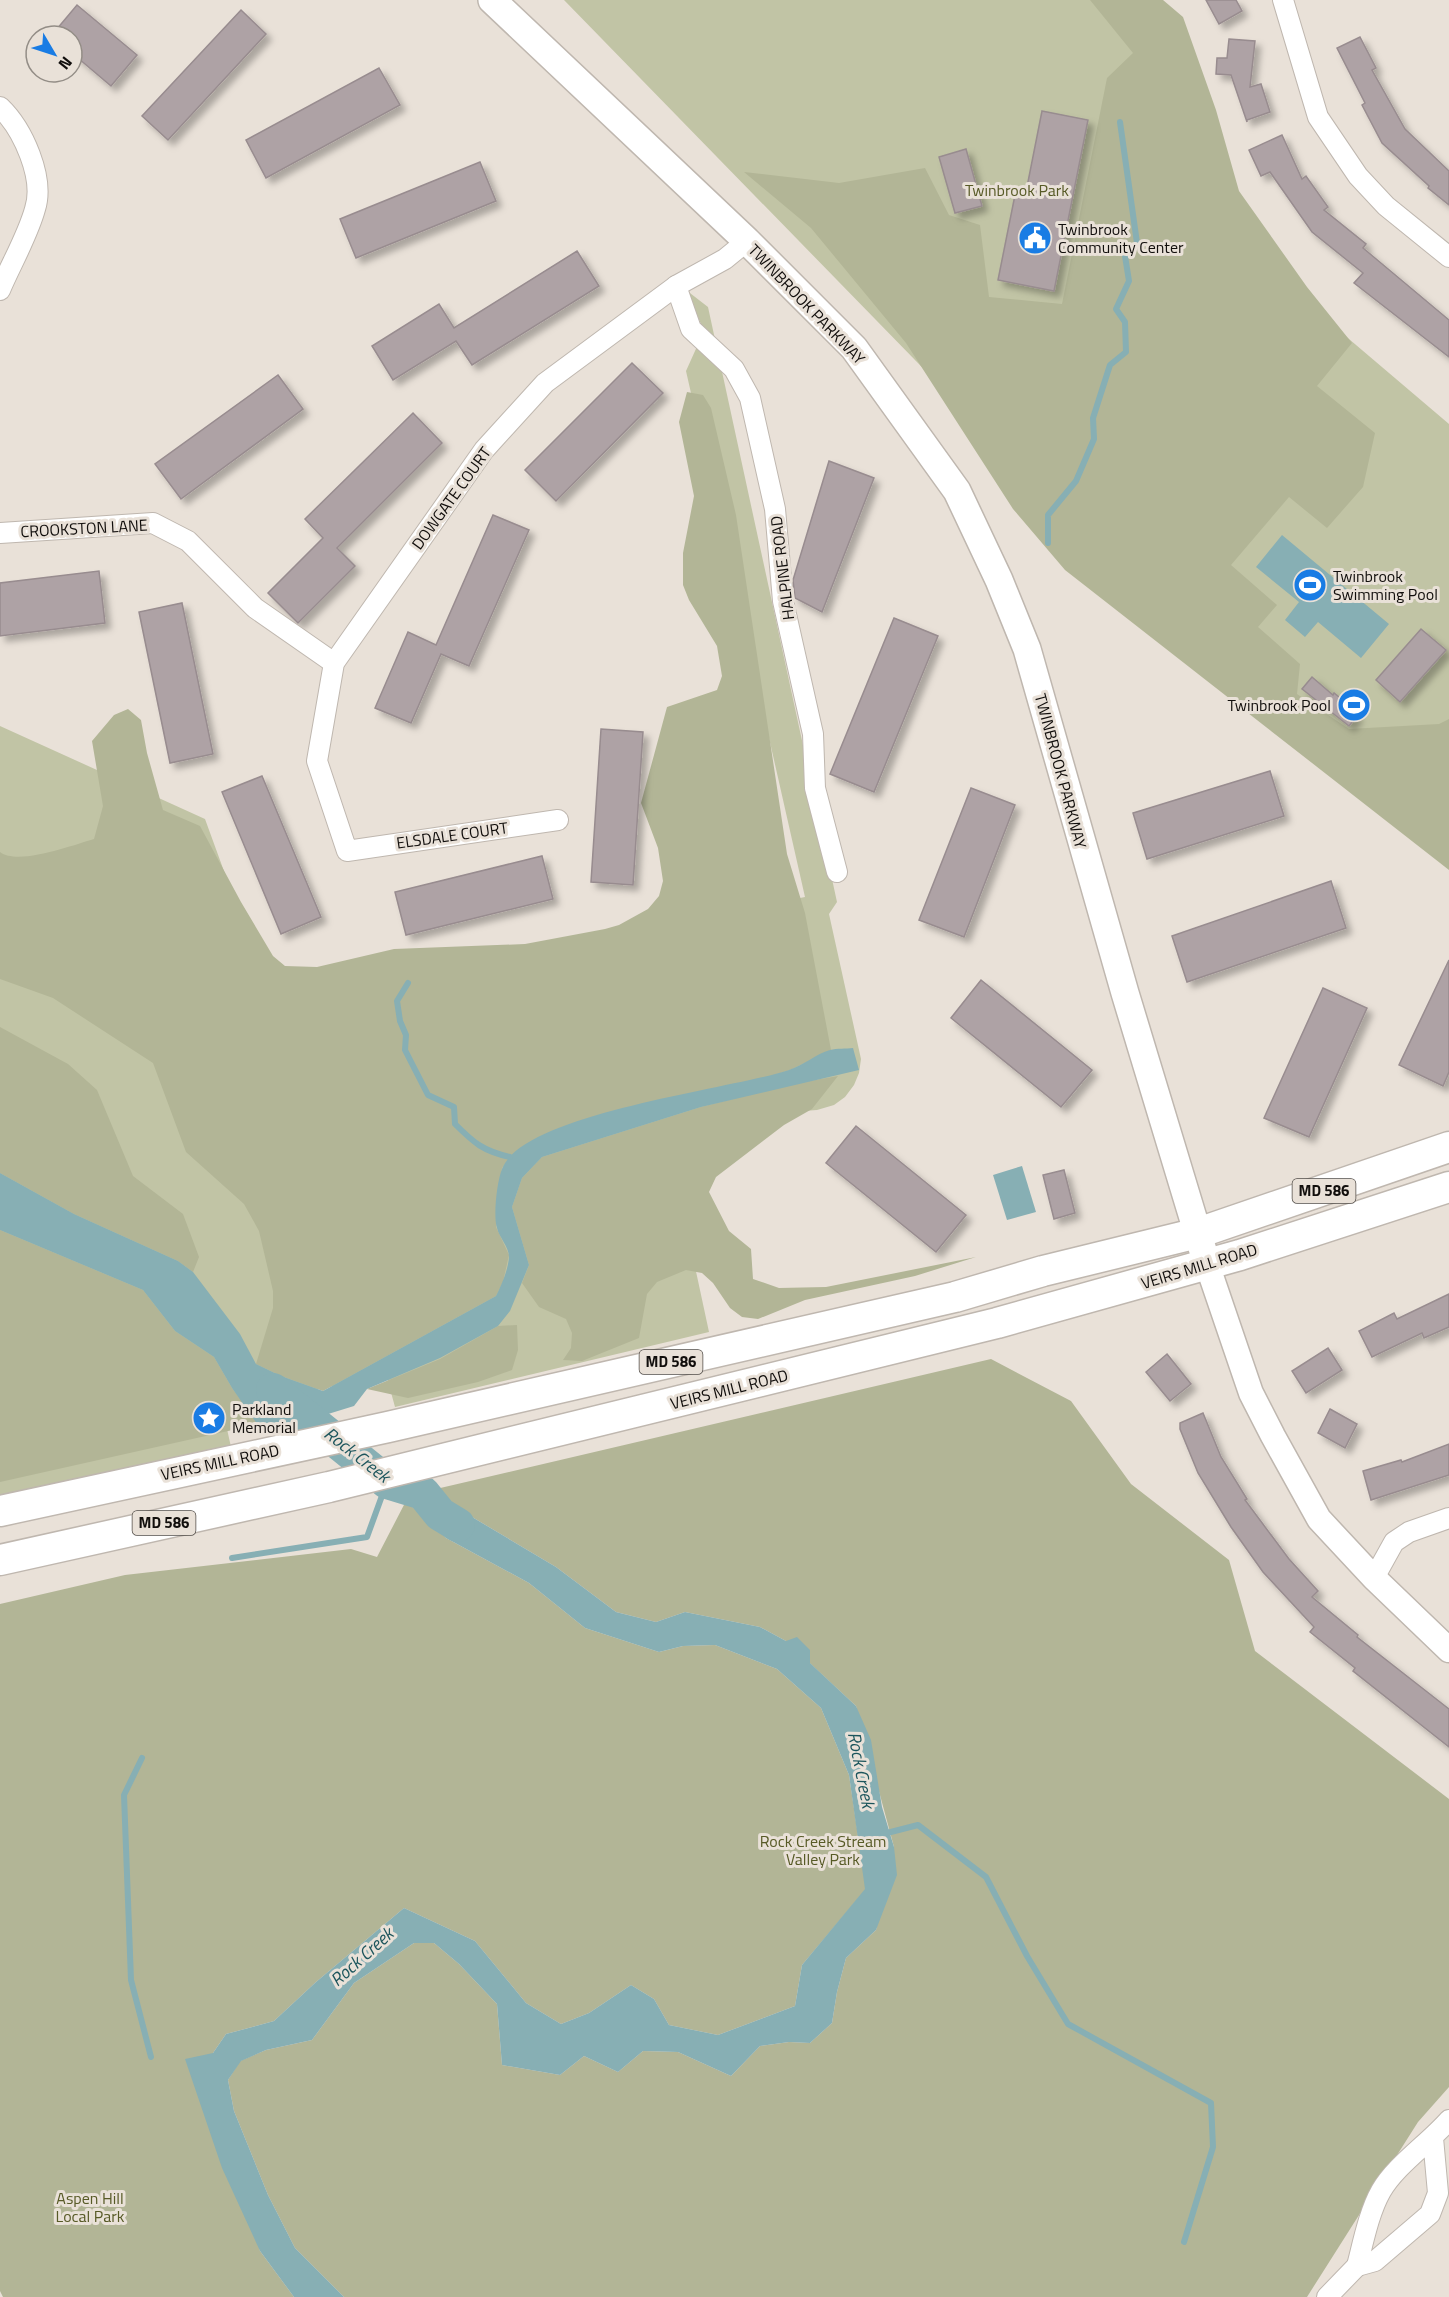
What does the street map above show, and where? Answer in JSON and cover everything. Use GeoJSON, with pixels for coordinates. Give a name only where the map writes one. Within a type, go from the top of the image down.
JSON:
{"type":"FeatureCollection","features":[{"type":"Feature","properties":{"kind":"main road","name":"TWINBROOK PARKWAY"},"geometry":{"type":"LineString","coordinates":[[492,0],[747,241],[854,348],[957,491],[999,580],[1027,649],[1112,947],[1207,1264]]}},
{"type":"Feature","properties":{"kind":"main road","name":"VEIRS MILL ROAD"},"geometry":{"type":"LineString","coordinates":[[0,1511],[388,1427],[955,1297],[1043,1271],[1198,1233],[1449,1147]]}},
{"type":"Feature","properties":{"kind":"main road","name":"VEIRS MILL ROAD"},"geometry":{"type":"LineString","coordinates":[[0,1560],[329,1487],[997,1323],[1240,1255],[1449,1187]]}},
{"type":"Feature","properties":{"kind":"street"},"geometry":{"type":"LineString","coordinates":[[1282,0],[1318,117],[1358,176],[1386,206],[1449,257]]}},
{"type":"Feature","properties":{"kind":"street"},"geometry":{"type":"LineString","coordinates":[[0,108],[23,137],[36,176],[36,207],[0,290]]}},
{"type":"Feature","properties":{"kind":"street","name":"DOWGATE COURT"},"geometry":{"type":"LineString","coordinates":[[347,850],[317,761],[334,663],[484,450],[546,382],[676,286],[725,260],[747,241]]}},
{"type":"Feature","properties":{"kind":"street","name":"HALPINE ROAD"},"geometry":{"type":"LineString","coordinates":[[676,286],[691,329],[734,369],[750,398],[775,509],[783,601],[813,734],[815,788],[837,872]]}},
{"type":"Feature","properties":{"kind":"street","name":"CROOKSTON LANE"},"geometry":{"type":"LineString","coordinates":[[0,533],[153,523],[188,541],[255,608],[334,663]]}},
{"type":"Feature","properties":{"kind":"street","name":"ELSDALE COURT"},"geometry":{"type":"LineString","coordinates":[[347,850],[558,820]]}},
{"type":"Feature","properties":{"kind":"street","name":"TWINBROOK PARKWAY"},"geometry":{"type":"LineString","coordinates":[[1207,1264],[1251,1393],[1319,1519],[1374,1578],[1449,1650]]}},
{"type":"Feature","properties":{"kind":"street"},"geometry":{"type":"LineString","coordinates":[[1374,1578],[1394,1542],[1409,1533],[1449,1518]]}},
{"type":"Feature","properties":{"kind":"street"},"geometry":{"type":"LineString","coordinates":[[1357,2266],[1366,2231],[1381,2191],[1410,2157],[1433,2138],[1449,2120]]}},
{"type":"Feature","properties":{"kind":"street"},"geometry":{"type":"LineString","coordinates":[[1328,2297],[1357,2266],[1375,2260],[1430,2214],[1438,2193],[1433,2138]]}},
{"type":"Feature","properties":{"kind":"green space","name":"Twinbrook Park"},"geometry":{"type":"Polygon","coordinates":[[[564,0],[1123,0],[1289,288],[1449,424],[1449,849],[954,400],[564,0]]]}},
{"type":"Feature","properties":{"kind":"green space"},"geometry":{"type":"Polygon","coordinates":[[[1090,0],[1163,0],[1183,17],[1216,110],[1239,191],[1307,287],[1352,343],[1317,386],[1375,433],[1363,487],[1327,528],[1289,497],[1231,565],[1277,605],[1258,627],[1300,664],[1297,694],[1349,729],[1439,724],[1449,719],[1449,870],[1065,570],[1013,509],[906,343],[811,228],[744,172],[839,183],[925,168],[949,215],[980,225],[989,297],[1062,304],[1107,78],[1133,53],[1090,0]]]}},
{"type":"Feature","properties":{"kind":"green space"},"geometry":{"type":"Polygon","coordinates":[[[686,290],[708,307],[837,902],[829,914],[861,1059],[854,1085],[845,1097],[834,1105],[817,1110],[734,1116],[671,1155],[709,1332],[395,1407],[386,1374],[223,1411],[231,1447],[0,1501],[0,726],[205,819],[272,1003],[805,897],[686,371],[704,331],[686,290]]]}},
{"type":"Feature","properties":{"kind":"green space"},"geometry":{"type":"Polygon","coordinates":[[[687,392],[703,395],[711,408],[736,515],[787,854],[805,913],[831,1050],[790,1070],[510,1157],[502,1168],[496,1212],[496,1227],[509,1255],[503,1282],[496,1296],[323,1391],[281,1376],[256,1364],[273,1308],[273,1291],[259,1231],[244,1204],[186,1152],[153,1063],[53,998],[0,979],[0,852],[8,856],[32,856],[94,839],[103,806],[92,741],[114,715],[128,709],[141,720],[147,753],[163,810],[200,826],[273,956],[285,966],[317,967],[394,949],[525,944],[605,929],[619,925],[648,909],[659,896],[663,881],[658,848],[641,803],[667,707],[717,690],[722,676],[717,646],[689,600],[683,585],[683,553],[694,496],[679,422],[687,392]]]}},
{"type":"Feature","properties":{"kind":"green space"},"geometry":{"type":"Polygon","coordinates":[[[0,1027],[68,1064],[97,1090],[133,1176],[183,1214],[199,1257],[193,1272],[178,1261],[74,1214],[0,1173],[0,1027]]]}},
{"type":"Feature","properties":{"kind":"green space"},"geometry":{"type":"Polygon","coordinates":[[[838,1076],[812,1109],[784,1125],[716,1177],[709,1192],[729,1231],[751,1249],[753,1279],[779,1288],[826,1287],[976,1257],[915,1276],[805,1300],[758,1319],[742,1317],[730,1308],[713,1283],[702,1273],[686,1270],[657,1282],[647,1294],[639,1338],[582,1361],[563,1360],[571,1348],[572,1333],[566,1319],[539,1307],[522,1283],[529,1265],[512,1207],[522,1178],[542,1157],[701,1107],[792,1084],[838,1076]]]}},
{"type":"Feature","properties":{"kind":"green space"},"geometry":{"type":"Polygon","coordinates":[[[0,1230],[143,1290],[175,1331],[214,1357],[232,1388],[259,1424],[0,1482],[0,1230]]]}},
{"type":"Feature","properties":{"kind":"green space"},"geometry":{"type":"Polygon","coordinates":[[[517,1325],[518,1350],[512,1370],[478,1382],[408,1398],[367,1389],[440,1359],[498,1326],[517,1325]]]}},
{"type":"Feature","properties":{"kind":"green space","name":"Rock Creek Stream Valley Park"},"geometry":{"type":"Polygon","coordinates":[[[991,1359],[1071,1401],[1131,1484],[1229,1560],[1255,1651],[1449,1799],[1449,2087],[1418,2122],[1307,2297],[344,2297],[295,2248],[268,2195],[234,2111],[228,2080],[240,2061],[266,2050],[312,2040],[354,1983],[414,1943],[434,1943],[459,1964],[497,2004],[502,2065],[560,2075],[584,2056],[618,2072],[643,2051],[678,2052],[731,2076],[760,2046],[789,2042],[810,2043],[832,2023],[846,1958],[876,1930],[894,1847],[856,1706],[786,1641],[760,1627],[685,1612],[656,1622],[616,1612],[556,1567],[462,1511],[436,1489],[991,1359]]]}},
{"type":"Feature","properties":{"kind":"green space","name":"Aspen Hill Local Park"},"geometry":{"type":"Polygon","coordinates":[[[406,1501],[446,1538],[529,1583],[585,1628],[659,1652],[683,1646],[715,1645],[777,1669],[821,1708],[849,1775],[866,1889],[802,1965],[795,2006],[718,2035],[669,2025],[654,1999],[631,1985],[589,2013],[561,2024],[526,2003],[475,1941],[404,1908],[316,1982],[274,2021],[226,2034],[213,2053],[260,2251],[294,2297],[3,2297],[0,2291],[0,1604],[125,1575],[351,1549],[377,1557],[406,1501]]]}},
{"type":"Feature","properties":{"kind":"water","name":"Twinbrook Swimming Pool"},"geometry":{"type":"Polygon","coordinates":[[[1282,535],[1389,624],[1361,658],[1318,622],[1305,637],[1285,620],[1299,602],[1256,567],[1282,535]]]}},
{"type":"Feature","properties":{"kind":"water"},"geometry":{"type":"Polygon","coordinates":[[[853,1048],[859,1070],[701,1107],[542,1157],[522,1178],[512,1207],[529,1265],[510,1311],[498,1326],[440,1358],[367,1389],[354,1406],[273,1431],[262,1431],[214,1357],[175,1331],[143,1290],[0,1230],[0,1173],[74,1214],[178,1261],[193,1272],[240,1334],[256,1364],[323,1391],[496,1296],[509,1257],[496,1223],[497,1190],[502,1169],[518,1149],[548,1133],[587,1118],[789,1070],[830,1050],[853,1048]]]}},
{"type":"Feature","properties":{"kind":"water"},"geometry":{"type":"Polygon","coordinates":[[[1022,1166],[1036,1212],[1007,1220],[993,1175],[1022,1166]]]}},
{"type":"Feature","properties":{"kind":"water"},"geometry":{"type":"Polygon","coordinates":[[[436,1489],[462,1511],[556,1567],[616,1612],[656,1622],[685,1612],[760,1627],[786,1641],[797,1637],[810,1650],[810,1663],[856,1706],[871,1740],[882,1807],[894,1847],[897,1875],[876,1930],[846,1958],[832,2023],[810,2043],[789,2042],[760,2046],[731,2076],[678,2052],[643,2051],[618,2072],[584,2056],[560,2075],[502,2065],[497,2004],[459,1964],[434,1943],[414,1943],[354,1983],[312,2040],[266,2050],[241,2061],[228,2080],[234,2111],[268,2195],[295,2248],[344,2297],[294,2297],[260,2251],[222,2168],[185,2059],[213,2053],[226,2034],[274,2021],[316,1982],[404,1908],[475,1941],[526,2003],[561,2024],[589,2013],[631,1985],[654,1999],[669,2025],[718,2035],[795,2006],[802,1965],[865,1889],[849,1775],[821,1708],[777,1669],[715,1645],[683,1646],[659,1652],[585,1628],[529,1583],[446,1538],[406,1501],[436,1489]]]}},
{"type":"Feature","properties":{"kind":"building"},"geometry":{"type":"Polygon","coordinates":[[[1206,0],[1236,0],[1242,11],[1219,24],[1206,0]]]}},
{"type":"Feature","properties":{"kind":"building"},"geometry":{"type":"Polygon","coordinates":[[[77,5],[137,55],[111,86],[84,63],[84,24],[61,24],[77,5]]]}},
{"type":"Feature","properties":{"kind":"building"},"geometry":{"type":"Polygon","coordinates":[[[241,10],[266,34],[168,140],[142,116],[241,10]]]}},
{"type":"Feature","properties":{"kind":"building"},"geometry":{"type":"Polygon","coordinates":[[[1360,37],[1376,68],[1372,70],[1405,129],[1449,171],[1449,205],[1382,143],[1362,105],[1365,103],[1337,48],[1360,37]]]}},
{"type":"Feature","properties":{"kind":"building"},"geometry":{"type":"Polygon","coordinates":[[[1229,39],[1255,41],[1250,87],[1261,84],[1270,112],[1247,120],[1247,122],[1231,75],[1216,74],[1217,58],[1227,58],[1229,39]]]}},
{"type":"Feature","properties":{"kind":"building"},"geometry":{"type":"Polygon","coordinates":[[[379,68],[400,105],[266,178],[246,140],[379,68]]]}},
{"type":"Feature","properties":{"kind":"building","name":"Twinbrook Community Center"},"geometry":{"type":"Polygon","coordinates":[[[1042,111],[1088,120],[1054,291],[998,280],[1015,195],[1025,197],[1042,111]]]}},
{"type":"Feature","properties":{"kind":"building"},"geometry":{"type":"Polygon","coordinates":[[[1282,135],[1302,179],[1306,176],[1328,207],[1324,210],[1366,244],[1363,248],[1449,320],[1449,357],[1354,283],[1363,273],[1312,232],[1270,172],[1261,176],[1249,150],[1282,135]]]}},
{"type":"Feature","properties":{"kind":"building"},"geometry":{"type":"Polygon","coordinates":[[[966,149],[982,206],[955,213],[939,157],[966,149]]]}},
{"type":"Feature","properties":{"kind":"building"},"geometry":{"type":"Polygon","coordinates":[[[480,162],[496,201],[356,258],[340,219],[480,162]]]}},
{"type":"Feature","properties":{"kind":"building"},"geometry":{"type":"Polygon","coordinates":[[[577,251],[599,286],[472,365],[456,341],[393,380],[372,346],[439,304],[454,328],[577,251]]]}},
{"type":"Feature","properties":{"kind":"building"},"geometry":{"type":"Polygon","coordinates":[[[632,363],[663,393],[556,501],[525,470],[632,363]]]}},
{"type":"Feature","properties":{"kind":"building"},"geometry":{"type":"Polygon","coordinates":[[[278,375],[303,409],[181,499],[155,464],[278,375]]]}},
{"type":"Feature","properties":{"kind":"building"},"geometry":{"type":"Polygon","coordinates":[[[413,413],[442,443],[337,548],[355,566],[298,623],[268,593],[323,538],[305,519],[413,413]]]}},
{"type":"Feature","properties":{"kind":"building"},"geometry":{"type":"Polygon","coordinates":[[[829,461],[874,478],[822,612],[795,598],[793,580],[829,461]]]}},
{"type":"Feature","properties":{"kind":"building"},"geometry":{"type":"Polygon","coordinates":[[[493,515],[529,530],[469,666],[441,654],[411,723],[375,708],[408,632],[436,645],[493,515]]]}},
{"type":"Feature","properties":{"kind":"building"},"geometry":{"type":"Polygon","coordinates":[[[99,571],[105,623],[0,636],[0,583],[99,571]]]}},
{"type":"Feature","properties":{"kind":"building"},"geometry":{"type":"Polygon","coordinates":[[[182,603],[213,754],[170,763],[139,612],[182,603]]]}},
{"type":"Feature","properties":{"kind":"building"},"geometry":{"type":"Polygon","coordinates":[[[894,618],[938,636],[874,792],[830,774],[894,618]]]}},
{"type":"Feature","properties":{"kind":"building"},"geometry":{"type":"Polygon","coordinates":[[[1421,629],[1446,650],[1400,702],[1376,680],[1421,629]]]}},
{"type":"Feature","properties":{"kind":"building"},"geometry":{"type":"Polygon","coordinates":[[[1312,677],[1349,705],[1347,707],[1357,716],[1349,726],[1302,689],[1312,677]]]}},
{"type":"Feature","properties":{"kind":"building"},"geometry":{"type":"Polygon","coordinates":[[[601,729],[643,732],[633,885],[591,882],[601,729]]]}},
{"type":"Feature","properties":{"kind":"building"},"geometry":{"type":"Polygon","coordinates":[[[1270,771],[1284,816],[1147,859],[1133,813],[1270,771]]]}},
{"type":"Feature","properties":{"kind":"building"},"geometry":{"type":"Polygon","coordinates":[[[262,776],[321,917],[281,934],[222,792],[262,776]]]}},
{"type":"Feature","properties":{"kind":"building"},"geometry":{"type":"Polygon","coordinates":[[[971,788],[1015,805],[964,937],[919,920],[971,788]]]}},
{"type":"Feature","properties":{"kind":"building"},"geometry":{"type":"Polygon","coordinates":[[[542,856],[553,899],[406,935],[395,892],[542,856]]]}},
{"type":"Feature","properties":{"kind":"building"},"geometry":{"type":"Polygon","coordinates":[[[1331,881],[1346,928],[1187,982],[1172,936],[1331,881]]]}},
{"type":"Feature","properties":{"kind":"building"},"geometry":{"type":"Polygon","coordinates":[[[1449,960],[1449,1072],[1443,1086],[1399,1065],[1449,960]]]}},
{"type":"Feature","properties":{"kind":"building"},"geometry":{"type":"Polygon","coordinates":[[[981,980],[1092,1070],[1061,1107],[951,1018],[981,980]]]}},
{"type":"Feature","properties":{"kind":"building"},"geometry":{"type":"Polygon","coordinates":[[[1323,988],[1367,1008],[1309,1137],[1264,1118],[1323,988]]]}},
{"type":"Feature","properties":{"kind":"building"},"geometry":{"type":"Polygon","coordinates":[[[856,1126],[966,1215],[936,1252],[826,1163],[856,1126]]]}},
{"type":"Feature","properties":{"kind":"building"},"geometry":{"type":"Polygon","coordinates":[[[1064,1170],[1075,1213],[1054,1219],[1043,1175],[1064,1170]]]}},
{"type":"Feature","properties":{"kind":"building"},"geometry":{"type":"Polygon","coordinates":[[[1449,1294],[1449,1327],[1424,1338],[1422,1333],[1372,1357],[1359,1331],[1394,1313],[1397,1319],[1449,1294]]]}},
{"type":"Feature","properties":{"kind":"building"},"geometry":{"type":"Polygon","coordinates":[[[1328,1348],[1342,1370],[1306,1393],[1292,1371],[1328,1348]]]}},
{"type":"Feature","properties":{"kind":"building"},"geometry":{"type":"Polygon","coordinates":[[[1167,1354],[1191,1384],[1170,1401],[1146,1372],[1167,1354]]]}},
{"type":"Feature","properties":{"kind":"building"},"geometry":{"type":"Polygon","coordinates":[[[1330,1409],[1357,1424],[1345,1448],[1318,1433],[1330,1409]]]}},
{"type":"Feature","properties":{"kind":"building"},"geometry":{"type":"Polygon","coordinates":[[[1203,1413],[1221,1457],[1247,1499],[1245,1500],[1289,1559],[1318,1591],[1312,1597],[1358,1635],[1357,1637],[1449,1709],[1449,1747],[1353,1671],[1355,1668],[1310,1632],[1314,1627],[1263,1572],[1231,1527],[1198,1473],[1180,1429],[1180,1423],[1203,1413]]]}},
{"type":"Feature","properties":{"kind":"building"},"geometry":{"type":"Polygon","coordinates":[[[1449,1444],[1449,1475],[1371,1500],[1363,1471],[1401,1460],[1402,1462],[1449,1444]]]}},
{"type":"Feature","properties":{"kind":"waterway"},"geometry":{"type":"LineString","coordinates":[[1048,543],[1048,515],[1076,481],[1094,439],[1093,418],[1110,365],[1126,352],[1125,322],[1116,309],[1129,281],[1125,256],[1137,243],[1120,122]]}},
{"type":"Feature","properties":{"kind":"waterway"},"geometry":{"type":"LineString","coordinates":[[408,983],[397,1001],[400,1021],[406,1035],[405,1050],[428,1095],[454,1107],[455,1124],[474,1141],[486,1149],[510,1157]]}},
{"type":"Feature","properties":{"kind":"waterway","name":"Rock Creek"},"geometry":{"type":"LineString","coordinates":[[273,1390],[387,1482],[423,1493],[440,1514],[458,1525]]}},
{"type":"Feature","properties":{"kind":"waterway"},"geometry":{"type":"LineString","coordinates":[[232,1558],[367,1537],[387,1482]]}},
{"type":"Feature","properties":{"kind":"waterway"},"geometry":{"type":"LineString","coordinates":[[142,1758],[124,1795],[131,1980],[151,2057]]}},
{"type":"Feature","properties":{"kind":"waterway"},"geometry":{"type":"LineString","coordinates":[[883,1834],[918,1825],[986,1877],[1027,1956],[1068,2024],[1211,2103],[1213,2147],[1184,2242]]}},
{"type":"Feature","properties":{"kind":"place","name":"Twinbrook Community Center"},"geometry":{"type":"Point","coordinates":[1035,238]}},
{"type":"Feature","properties":{"kind":"place","name":"Twinbrook Swimming Pool"},"geometry":{"type":"Point","coordinates":[1310,585]}},
{"type":"Feature","properties":{"kind":"place","name":"Twinbrook Pool"},"geometry":{"type":"Point","coordinates":[1354,705]}},
{"type":"Feature","properties":{"kind":"place","name":"Parkland Memorial"},"geometry":{"type":"Point","coordinates":[209,1418]}}]}
